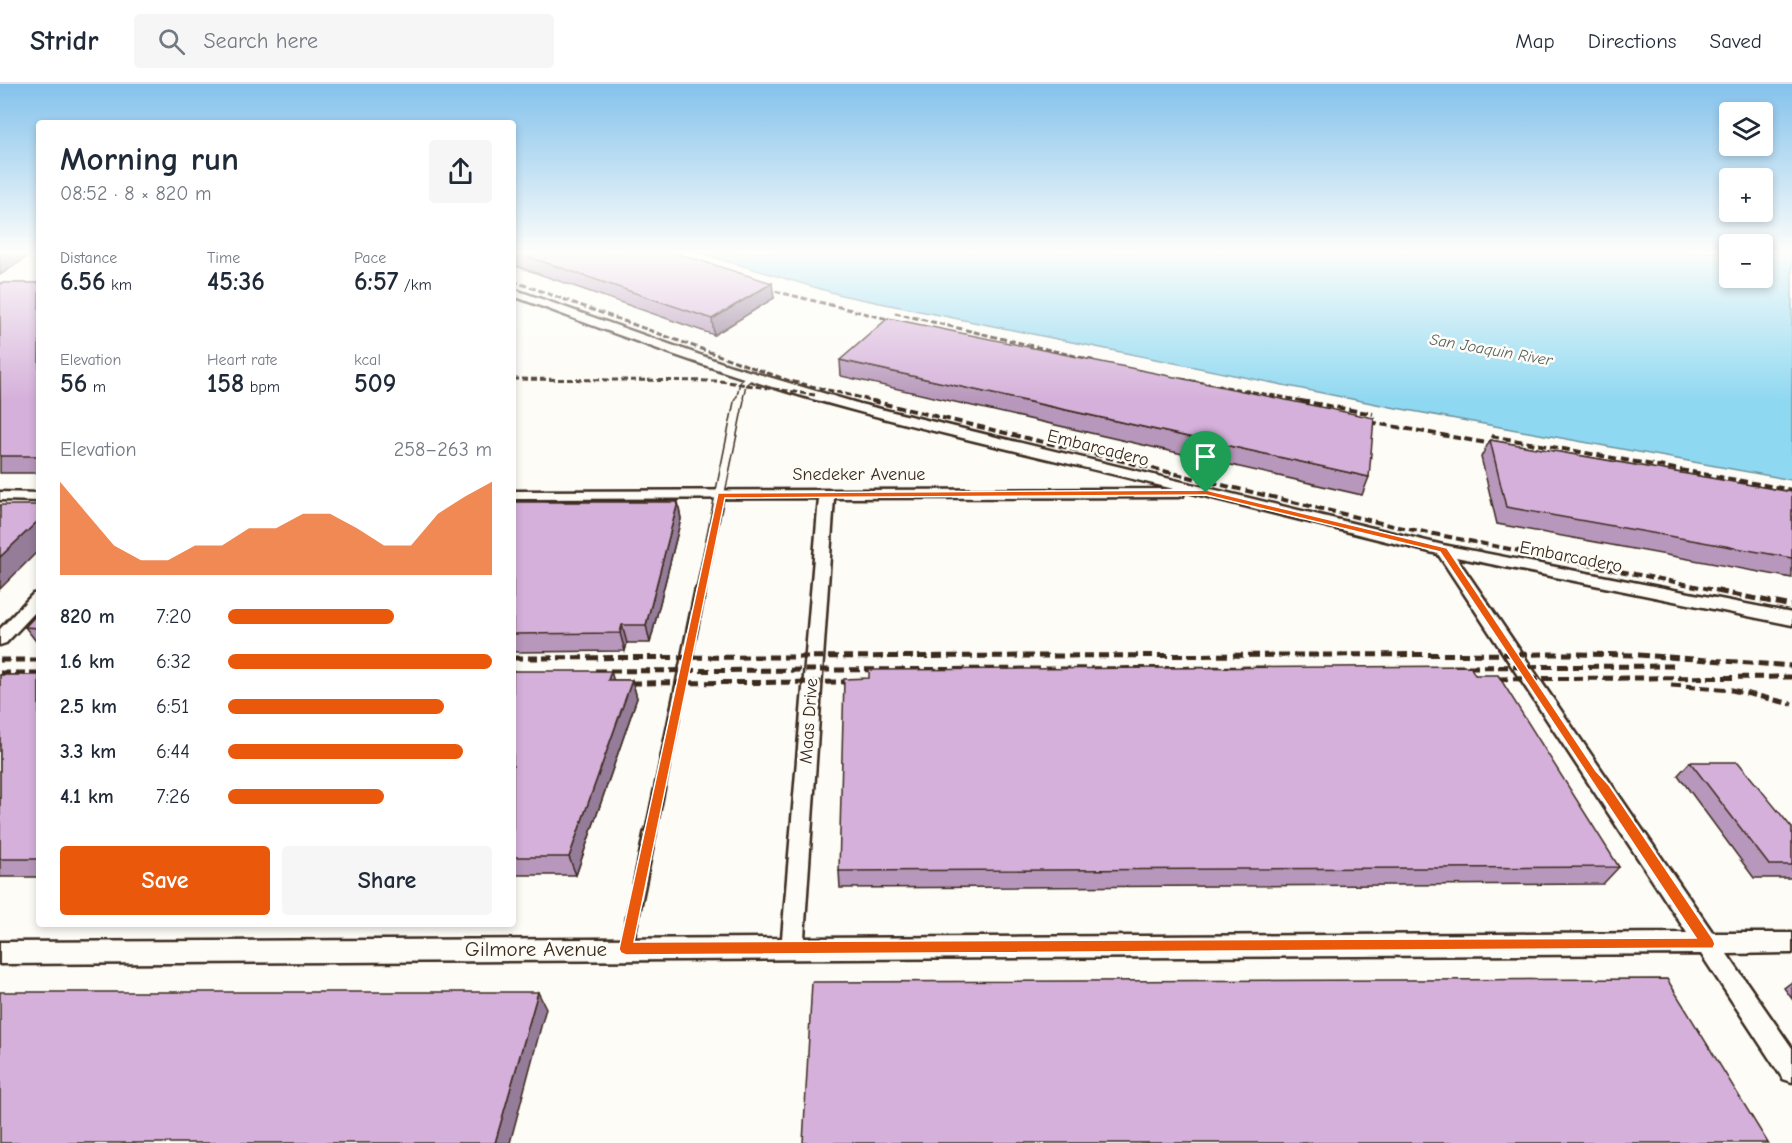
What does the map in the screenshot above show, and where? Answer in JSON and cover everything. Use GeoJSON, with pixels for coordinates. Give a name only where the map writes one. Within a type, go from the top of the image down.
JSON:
{"type":"FeatureCollection","features":[{"type":"Feature","properties":{"kind":"street","name":"Embarcadero"},"geometry":{"type":"LineString","coordinates":[[538,301],[684,356],[857,407],[1443,550],[1792,620]]}},
{"type":"Feature","properties":{"kind":"street","name":"Snedeker Avenue"},"geometry":{"type":"LineString","coordinates":[[516,495],[1206,493]]}},
{"type":"Feature","properties":{"kind":"street","name":"Maas Drive"},"geometry":{"type":"LineString","coordinates":[[792,948],[827,494]]}},
{"type":"Feature","properties":{"kind":"street"},"geometry":{"type":"LineString","coordinates":[[0,496],[36,496]]}},
{"type":"Feature","properties":{"kind":"street"},"geometry":{"type":"LineString","coordinates":[[1443,550],[1792,1070]]}},
{"type":"Feature","properties":{"kind":"street"},"geometry":{"type":"LineString","coordinates":[[0,639],[36,601]]}},
{"type":"Feature","properties":{"kind":"street","name":"Gilmore Avenue"},"geometry":{"type":"LineString","coordinates":[[0,953],[1792,943]]}},
{"type":"Feature","properties":{"kind":"lane"},"geometry":{"type":"LineString","coordinates":[[626,949],[743,383],[750,377]]}},
{"type":"Feature","properties":{"kind":"water","name":"San Joaquin River"},"geometry":{"type":"Polygon","coordinates":[[[873,301],[1792,301],[1792,480],[1396,408],[873,301]]]}},
{"type":"Feature","properties":{"kind":"building"},"geometry":{"type":"Polygon","coordinates":[[[0,301],[36,301],[36,456],[0,456],[0,301]]]}},
{"type":"Feature","properties":{"kind":"building"},"geometry":{"type":"Polygon","coordinates":[[[660,301],[741,301],[712,319],[660,301]]]}},
{"type":"Feature","properties":{"kind":"building"},"geometry":{"type":"Polygon","coordinates":[[[888,318],[1374,418],[1369,477],[840,360],[888,318]]]}},
{"type":"Feature","properties":{"kind":"building"},"geometry":{"type":"Polygon","coordinates":[[[1490,440],[1792,492],[1792,558],[1506,507],[1490,440]]]}},
{"type":"Feature","properties":{"kind":"building"},"geometry":{"type":"Polygon","coordinates":[[[516,502],[678,502],[646,625],[622,625],[620,633],[516,634],[516,502]]]}},
{"type":"Feature","properties":{"kind":"building"},"geometry":{"type":"Polygon","coordinates":[[[0,505],[36,505],[36,523],[0,557],[0,505]]]}},
{"type":"Feature","properties":{"kind":"building"},"geometry":{"type":"Polygon","coordinates":[[[36,615],[36,628],[25,627],[36,615]]]}},
{"type":"Feature","properties":{"kind":"building"},"geometry":{"type":"Polygon","coordinates":[[[1470,666],[1475,675],[1498,675],[1619,867],[839,871],[844,679],[869,678],[869,670],[1470,666]]]}},
{"type":"Feature","properties":{"kind":"building"},"geometry":{"type":"Polygon","coordinates":[[[516,671],[611,671],[608,680],[632,680],[569,857],[516,857],[516,671]]]}},
{"type":"Feature","properties":{"kind":"building"},"geometry":{"type":"Polygon","coordinates":[[[0,675],[36,675],[36,859],[0,859],[0,675]]]}},
{"type":"Feature","properties":{"kind":"building"},"geometry":{"type":"Polygon","coordinates":[[[1690,762],[1738,762],[1792,828],[1792,865],[1769,865],[1690,762]]]}},
{"type":"Feature","properties":{"kind":"building"},"geometry":{"type":"Polygon","coordinates":[[[1667,979],[1768,1143],[803,1143],[812,982],[1667,979]]]}},
{"type":"Feature","properties":{"kind":"building"},"geometry":{"type":"Polygon","coordinates":[[[0,992],[538,992],[495,1143],[0,1143],[0,992]]]}},
{"type":"Feature","properties":{"kind":"railway"},"geometry":{"type":"LineString","coordinates":[[570,301],[790,381],[879,402]]}},
{"type":"Feature","properties":{"kind":"railway"},"geometry":{"type":"LineString","coordinates":[[816,301],[904,323]]}},
{"type":"Feature","properties":{"kind":"railway"},"geometry":{"type":"LineString","coordinates":[[895,313],[1096,361]]}},
{"type":"Feature","properties":{"kind":"railway"},"geometry":{"type":"LineString","coordinates":[[516,379],[720,381],[815,395]]}},
{"type":"Feature","properties":{"kind":"railway"},"geometry":{"type":"LineString","coordinates":[[1181,379],[1309,402]]}},
{"type":"Feature","properties":{"kind":"railway"},"geometry":{"type":"LineString","coordinates":[[872,401],[1389,525],[1725,592]]}},
{"type":"Feature","properties":{"kind":"railway"},"geometry":{"type":"LineString","coordinates":[[1301,401],[1373,414]]}},
{"type":"Feature","properties":{"kind":"railway"},"geometry":{"type":"LineString","coordinates":[[1358,420],[1503,446]]}},
{"type":"Feature","properties":{"kind":"railway"},"geometry":{"type":"LineString","coordinates":[[1491,436],[1792,490]]}},
{"type":"Feature","properties":{"kind":"railway"},"geometry":{"type":"LineString","coordinates":[[1717,591],[1792,606]]}},
{"type":"Feature","properties":{"kind":"railway"},"geometry":{"type":"LineString","coordinates":[[516,658],[1571,654],[1639,655],[1792,666]]}},
{"type":"Feature","properties":{"kind":"railway"},"geometry":{"type":"LineString","coordinates":[[0,660],[36,660]]}},
{"type":"Feature","properties":{"kind":"railway"},"geometry":{"type":"LineString","coordinates":[[1453,667],[1678,666]]}},
{"type":"Feature","properties":{"kind":"railway"},"geometry":{"type":"LineString","coordinates":[[595,671],[1270,668]]}},
{"type":"Feature","properties":{"kind":"railway"},"geometry":{"type":"LineString","coordinates":[[0,673],[36,673]]}},
{"type":"Feature","properties":{"kind":"railway"},"geometry":{"type":"LineString","coordinates":[[1483,679],[1792,677]]}},
{"type":"Feature","properties":{"kind":"railway"},"geometry":{"type":"LineString","coordinates":[[616,683],[859,682]]}},
{"type":"Feature","properties":{"kind":"railway"},"geometry":{"type":"LineString","coordinates":[[1671,685],[1732,690],[1792,704]]}},
{"type":"Feature","properties":{"kind":"route"},"geometry":{"type":"LineString","coordinates":[[1206,493],[1443,550],[1592,775],[1605,789],[1708,944],[626,949],[721,495],[1206,493]]}}]}
